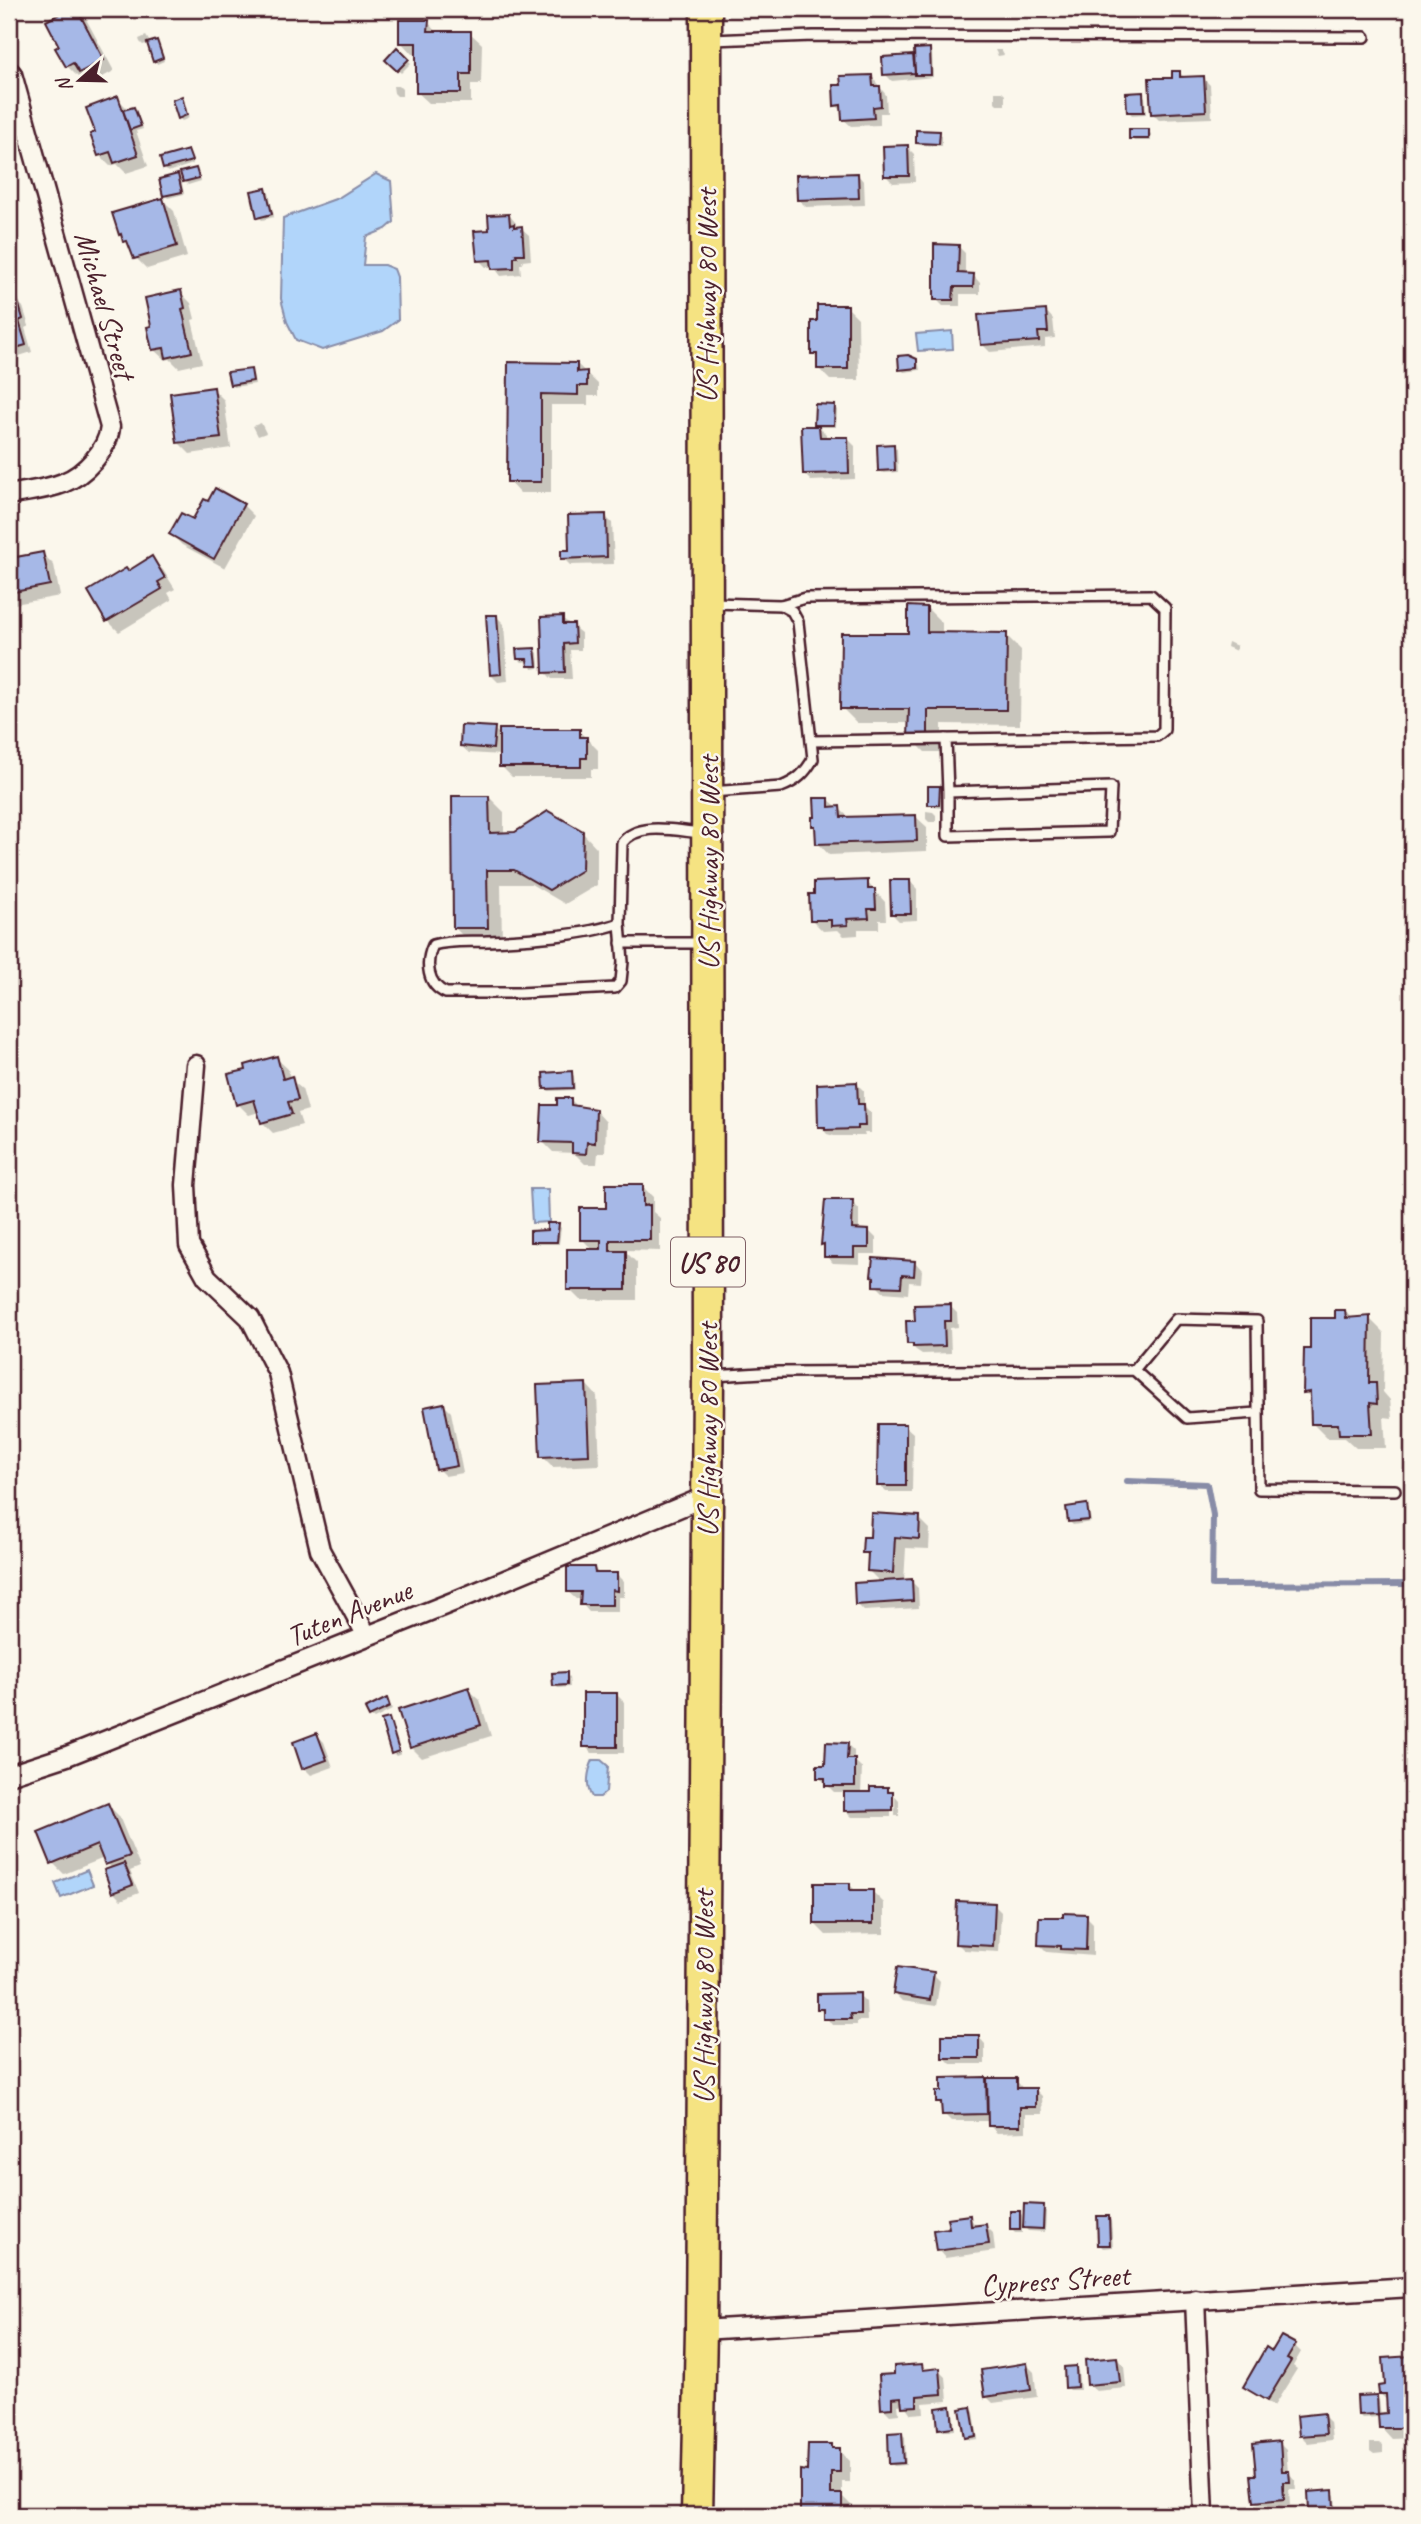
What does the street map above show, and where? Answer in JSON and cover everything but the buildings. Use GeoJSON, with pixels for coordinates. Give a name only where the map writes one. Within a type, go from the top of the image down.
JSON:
{"type":"FeatureCollection","features":[{"type":"Feature","properties":{"kind":"main road","name":"US Highway 80 West"},"geometry":{"type":"LineString","coordinates":[[697,2515],[701,2330],[708,1377],[706,9]]}},
{"type":"Feature","properties":{"kind":"street","name":"Michael Street"},"geometry":{"type":"LineString","coordinates":[[9,71],[110,427],[109,440],[99,454],[66,482],[9,495]]}},
{"type":"Feature","properties":{"kind":"street"},"geometry":{"type":"LineString","coordinates":[[197,1066],[186,1185],[189,1245],[207,1277],[250,1318],[278,1373],[320,1550],[367,1636]]}},
{"type":"Feature","properties":{"kind":"street","name":"Tuten Avenue"},"geometry":{"type":"LineString","coordinates":[[9,1775],[67,1756],[707,1496]]}},
{"type":"Feature","properties":{"kind":"street","name":"Cypress Street"},"geometry":{"type":"LineString","coordinates":[[701,2330],[1412,2287]]}},
{"type":"Feature","properties":{"kind":"street"},"geometry":{"type":"LineString","coordinates":[[1195,2299],[1204,2515]]}},
{"type":"Feature","properties":{"kind":"lane"},"geometry":{"type":"LineString","coordinates":[[706,40],[813,36],[1365,37]]}},
{"type":"Feature","properties":{"kind":"lane"},"geometry":{"type":"LineString","coordinates":[[707,603],[781,605],[805,598],[1151,595],[1164,608],[1164,730],[1157,736],[811,741]]}},
{"type":"Feature","properties":{"kind":"lane"},"geometry":{"type":"LineString","coordinates":[[708,792],[781,787],[805,773],[813,758],[798,622],[792,611],[781,605]]}},
{"type":"Feature","properties":{"kind":"lane"},"geometry":{"type":"LineString","coordinates":[[946,739],[948,836],[1109,832],[1111,787],[948,792]]}},
{"type":"Feature","properties":{"kind":"lane"},"geometry":{"type":"LineString","coordinates":[[620,923],[601,930],[490,941],[443,942],[433,945],[430,953],[430,979],[437,989],[446,993],[519,993],[615,988],[621,981],[623,962],[620,923],[622,843],[628,835],[638,830],[707,833]]}},
{"type":"Feature","properties":{"kind":"lane"},"geometry":{"type":"LineString","coordinates":[[621,943],[706,943]]}},
{"type":"Feature","properties":{"kind":"lane"},"geometry":{"type":"LineString","coordinates":[[1134,1370],[1176,1319],[1256,1321],[1259,1489],[1395,1490]]}},
{"type":"Feature","properties":{"kind":"lane"},"geometry":{"type":"LineString","coordinates":[[708,1377],[778,1372],[1134,1370],[1186,1418],[1257,1413]]}},
{"type":"Feature","properties":{"kind":"water"},"geometry":{"type":"Polygon","coordinates":[[[376,174],[391,181],[394,222],[386,229],[366,237],[363,265],[384,265],[394,269],[397,277],[398,320],[383,331],[322,350],[296,340],[287,322],[281,299],[283,218],[338,198],[376,174]]]}},
{"type":"Feature","properties":{"kind":"water"},"geometry":{"type":"Polygon","coordinates":[[[952,331],[953,349],[918,351],[916,334],[952,331]]]}},
{"type":"Feature","properties":{"kind":"water"},"geometry":{"type":"Polygon","coordinates":[[[530,1189],[548,1189],[549,1222],[532,1223],[530,1189]]]}},
{"type":"Feature","properties":{"kind":"water"},"geometry":{"type":"Polygon","coordinates":[[[593,1760],[601,1760],[608,1766],[606,1792],[600,1797],[592,1797],[588,1788],[593,1760]]]}},
{"type":"Feature","properties":{"kind":"water"},"geometry":{"type":"Polygon","coordinates":[[[87,1870],[93,1885],[61,1898],[55,1883],[87,1870]]]}},
{"type":"Feature","properties":{"kind":"waterway"},"geometry":{"type":"LineString","coordinates":[[1127,1481],[1207,1484],[1213,1515],[1212,1585],[1412,1584]]}}]}
